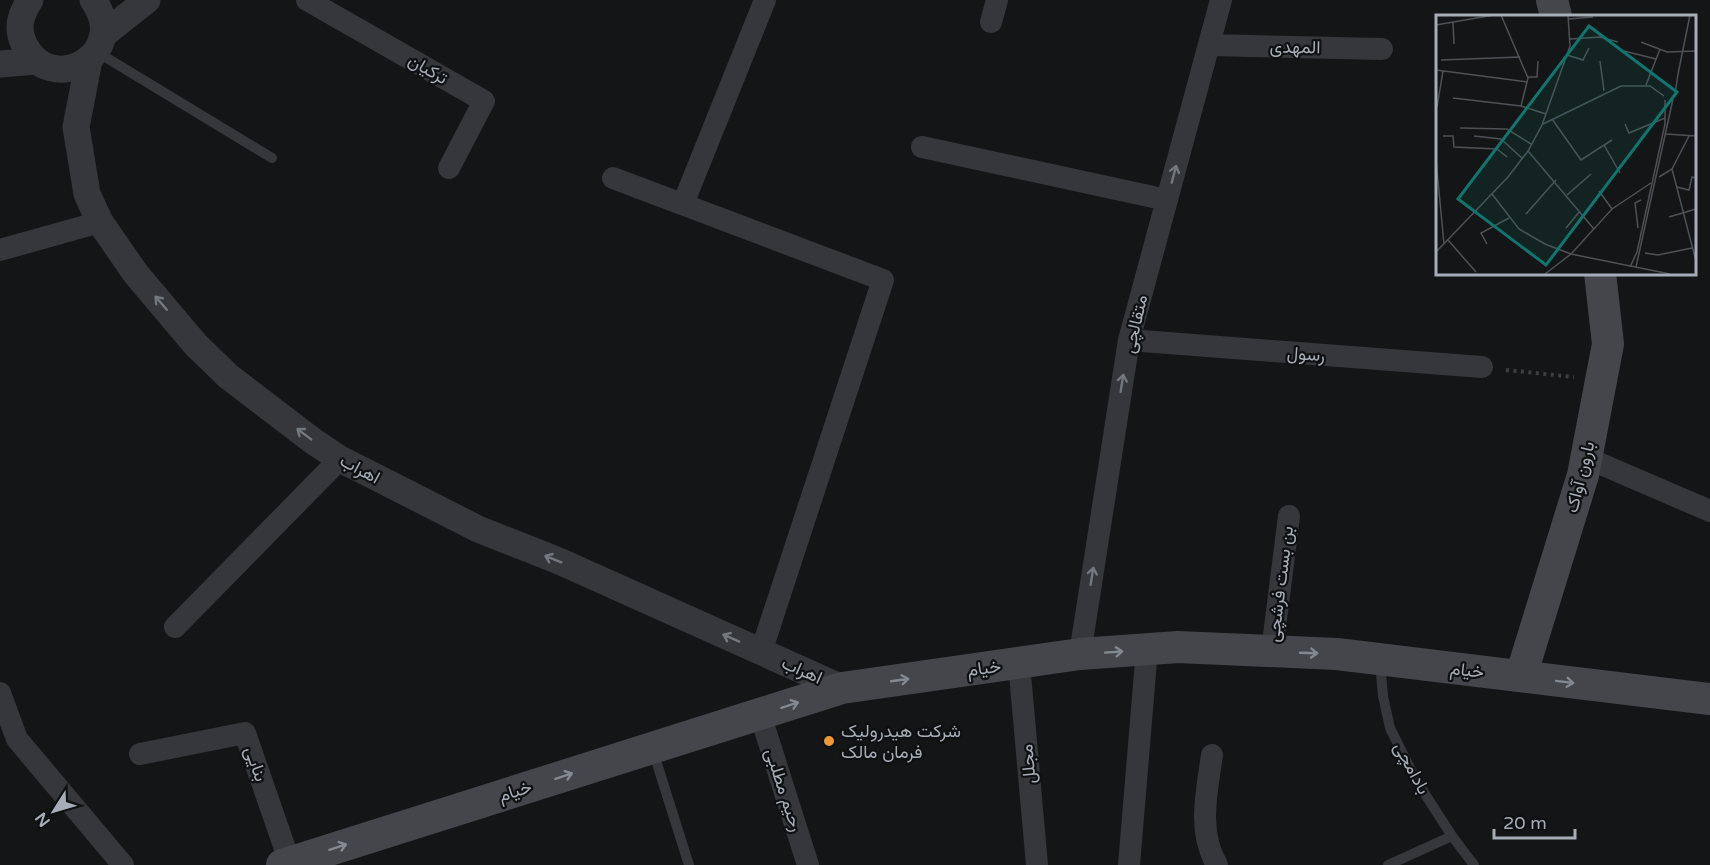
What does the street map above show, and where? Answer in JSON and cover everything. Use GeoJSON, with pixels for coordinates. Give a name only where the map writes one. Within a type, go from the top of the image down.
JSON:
{"type":"FeatureCollection","features":[{"type":"Feature","properties":{"kind":"main road"},"geometry":{"type":"LineString","coordinates":[[1552,0],[1556,15]]}},
{"type":"Feature","properties":{"kind":"main road","name":"بارون آواک"},"geometry":{"type":"LineString","coordinates":[[1521,676],[1584,475],[1608,344],[1600,274]]}},
{"type":"Feature","properties":{"kind":"main road","name":"خیام"},"geometry":{"type":"LineString","coordinates":[[286,864],[842,688],[1080,654],[1178,647],[1336,654],[1710,699]]}},
{"type":"Feature","properties":{"kind":"street"},"geometry":{"type":"LineString","coordinates":[[0,14],[29,0]]}},
{"type":"Feature","properties":{"kind":"street"},"geometry":{"type":"LineString","coordinates":[[29,0],[23,11],[20,25],[21,39],[27,51],[37,61],[49,68],[63,70],[77,67],[147,0]]}},
{"type":"Feature","properties":{"kind":"street"},"geometry":{"type":"LineString","coordinates":[[93,0],[101,11],[104,23],[96,49]]}},
{"type":"Feature","properties":{"kind":"street","name":"ترکیان"},"geometry":{"type":"LineString","coordinates":[[307,0],[484,101],[449,168]]}},
{"type":"Feature","properties":{"kind":"street"},"geometry":{"type":"LineString","coordinates":[[683,204],[765,0]]}},
{"type":"Feature","properties":{"kind":"street"},"geometry":{"type":"LineString","coordinates":[[991,22],[997,0]]}},
{"type":"Feature","properties":{"kind":"street","name":"متقالچی"},"geometry":{"type":"LineString","coordinates":[[1080,654],[1129,340],[1221,0]]}},
{"type":"Feature","properties":{"kind":"street","name":"المهدی"},"geometry":{"type":"LineString","coordinates":[[1209,45],[1382,49]]}},
{"type":"Feature","properties":{"kind":"street","name":"اهراب"},"geometry":{"type":"LineString","coordinates":[[96,49],[76,127],[87,194],[100,222],[136,274],[196,345],[220,369],[260,402],[340,459],[478,529],[559,561],[842,688]]}},
{"type":"Feature","properties":{"kind":"street"},"geometry":{"type":"LineString","coordinates":[[0,64],[37,61]]}},
{"type":"Feature","properties":{"kind":"street"},"geometry":{"type":"LineString","coordinates":[[922,147],[1167,200]]}},
{"type":"Feature","properties":{"kind":"street"},"geometry":{"type":"LineString","coordinates":[[613,178],[883,280],[761,652]]}},
{"type":"Feature","properties":{"kind":"street"},"geometry":{"type":"LineString","coordinates":[[0,250],[100,222]]}},
{"type":"Feature","properties":{"kind":"street","name":"رسول"},"geometry":{"type":"LineString","coordinates":[[1129,340],[1482,367]]}},
{"type":"Feature","properties":{"kind":"street"},"geometry":{"type":"LineString","coordinates":[[1587,458],[1710,511]]}},
{"type":"Feature","properties":{"kind":"street"},"geometry":{"type":"LineString","coordinates":[[175,627],[340,459]]}},
{"type":"Feature","properties":{"kind":"street","name":"بن بست فرشچی"},"geometry":{"type":"LineString","coordinates":[[1272,651],[1289,516]]}},
{"type":"Feature","properties":{"kind":"street"},"geometry":{"type":"LineString","coordinates":[[1129,865],[1148,650]]}},
{"type":"Feature","properties":{"kind":"street","name":"مجلل"},"geometry":{"type":"LineString","coordinates":[[1019,663],[1037,865]]}},
{"type":"Feature","properties":{"kind":"street"},"geometry":{"type":"LineString","coordinates":[[0,693],[17,738],[123,865]]}},
{"type":"Feature","properties":{"kind":"street","name":"رحیم مطلبی"},"geometry":{"type":"LineString","coordinates":[[760,714],[808,865]]}},
{"type":"Feature","properties":{"kind":"street","name":"بنایی"},"geometry":{"type":"LineString","coordinates":[[140,754],[245,733],[286,864]]}},
{"type":"Feature","properties":{"kind":"street"},"geometry":{"type":"LineString","coordinates":[[1212,755],[1204,817],[1210,853],[1217,865]]}},
{"type":"Feature","properties":{"kind":"lane"},"geometry":{"type":"LineString","coordinates":[[96,49],[272,158]]}},
{"type":"Feature","properties":{"kind":"lane","name":"بادامچی"},"geometry":{"type":"LineString","coordinates":[[1380,659],[1383,696],[1390,728],[1416,780],[1452,836],[1474,865]]}},
{"type":"Feature","properties":{"kind":"lane"},"geometry":{"type":"LineString","coordinates":[[652,748],[689,865]]}},
{"type":"Feature","properties":{"kind":"lane"},"geometry":{"type":"LineString","coordinates":[[1388,865],[1452,836]]}},
{"type":"Feature","properties":{"kind":"path"},"geometry":{"type":"LineString","coordinates":[[1482,367],[1601,380]]}},
{"type":"Feature","properties":{"kind":"place","name":"شرکت هیدرولیک فرمان مالک"},"geometry":{"type":"Point","coordinates":[829,741]}}]}
